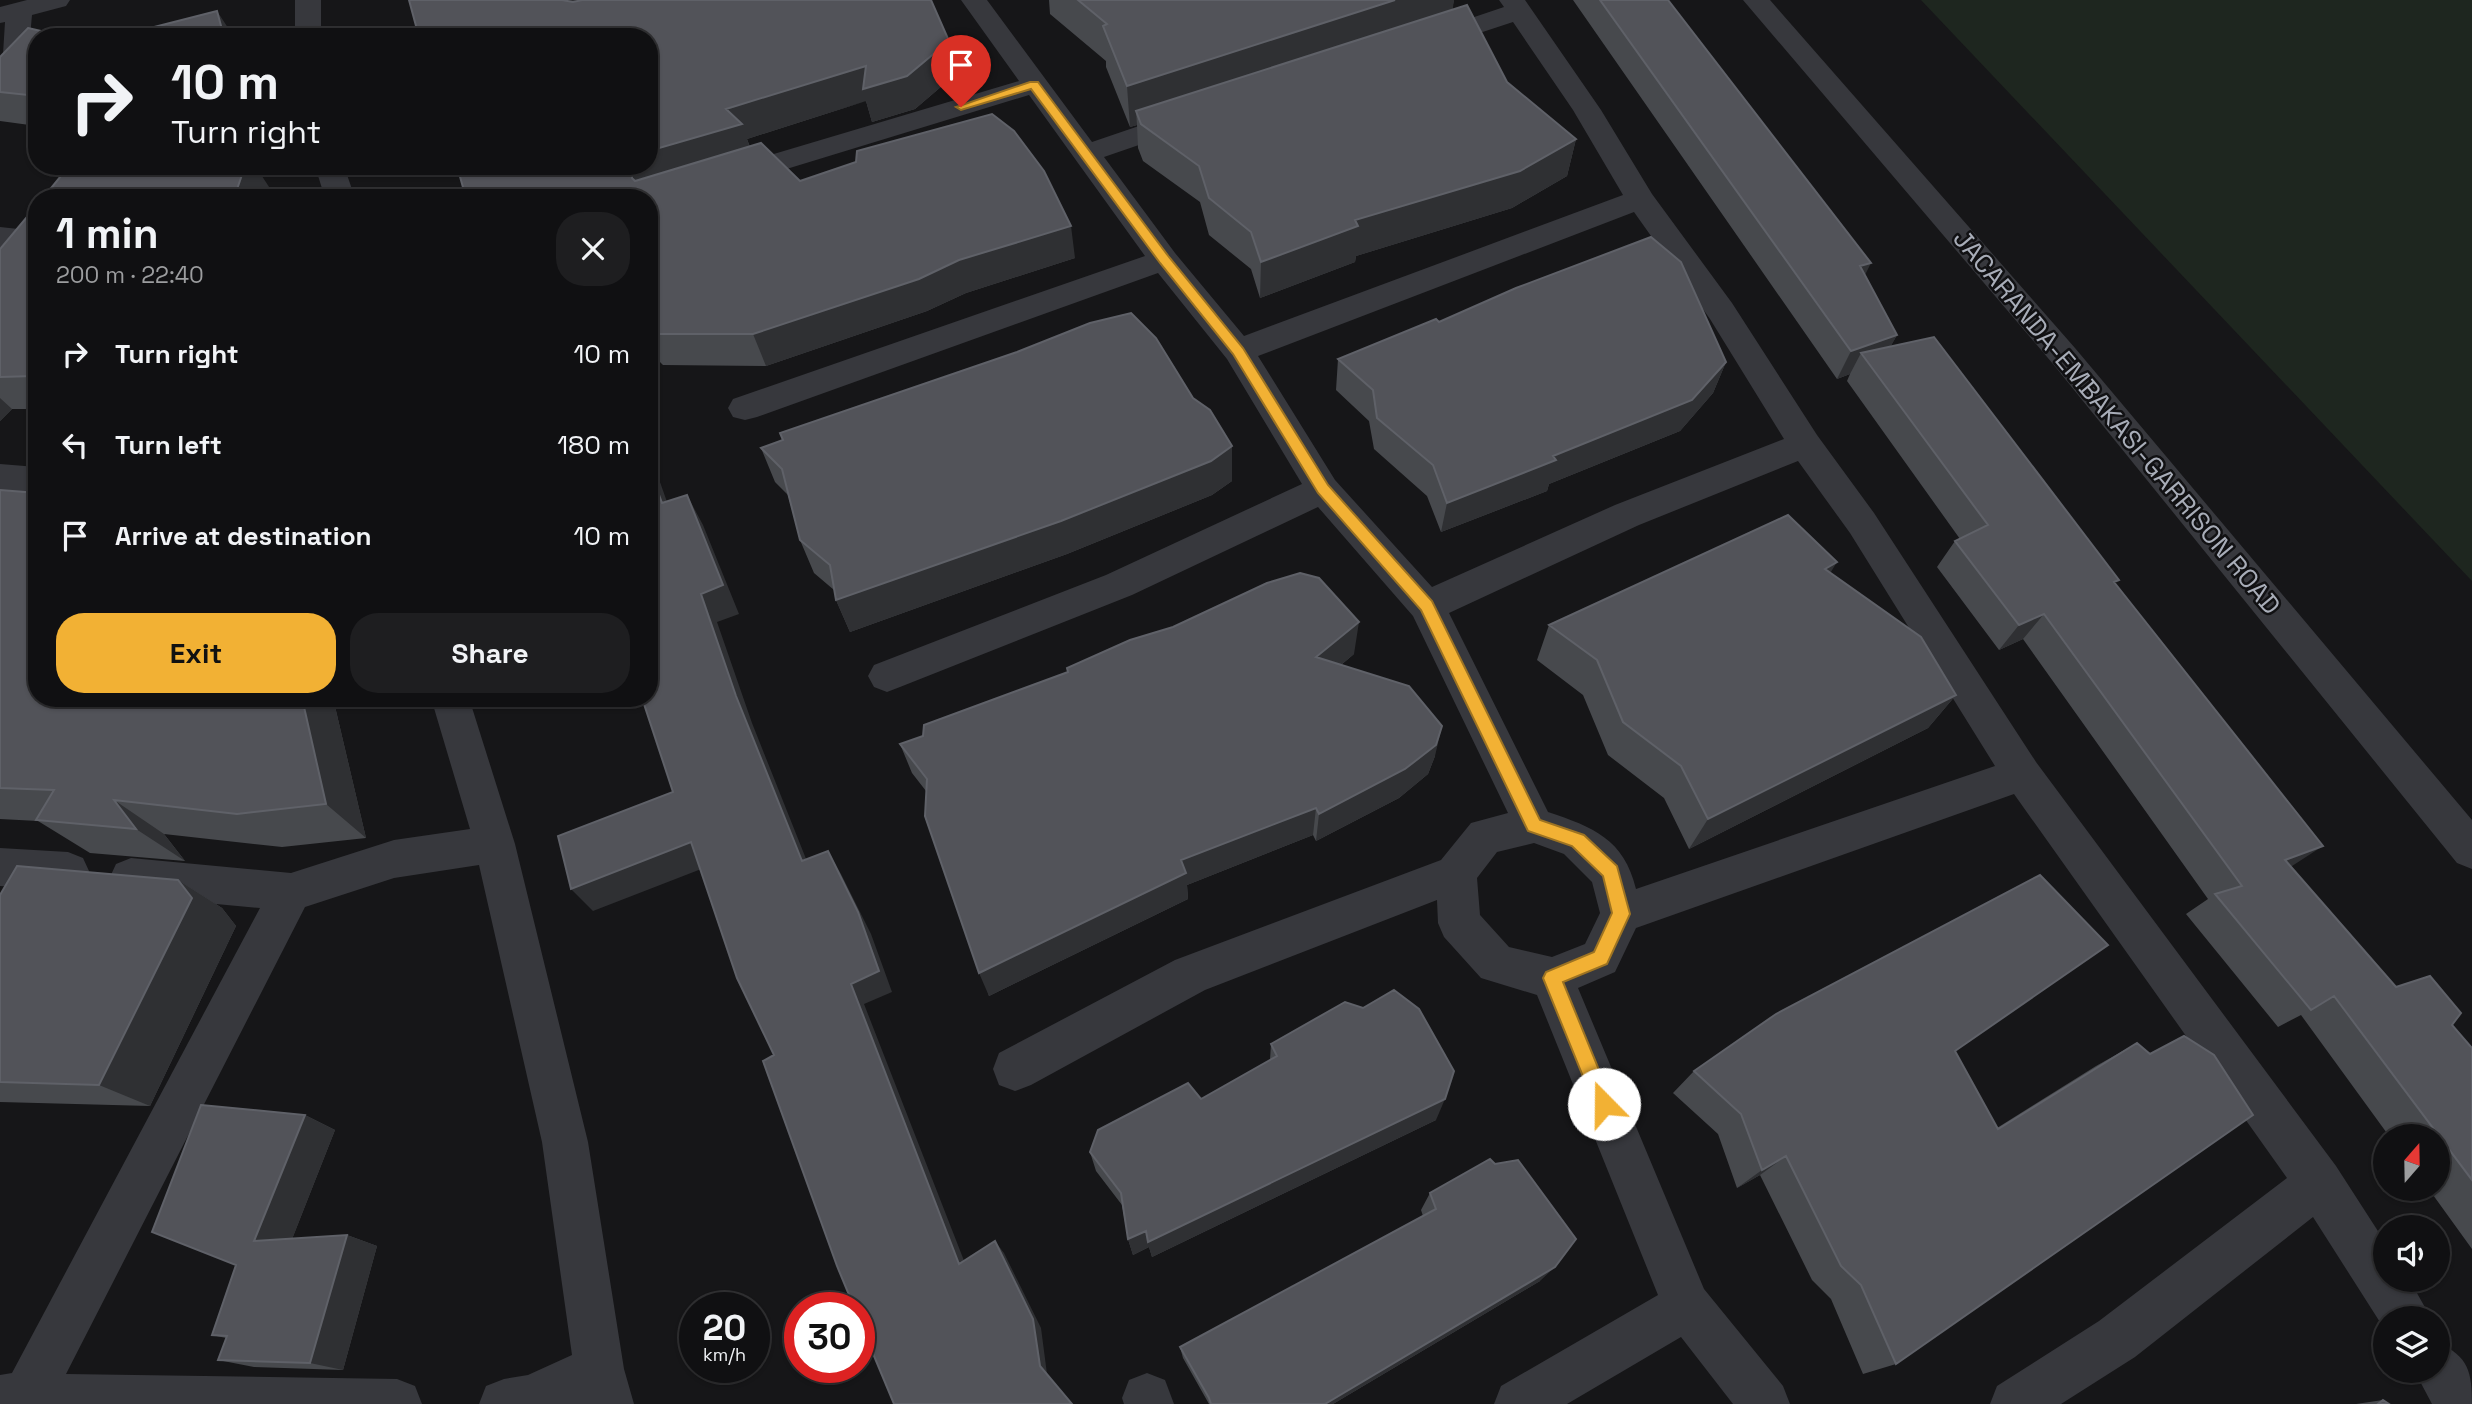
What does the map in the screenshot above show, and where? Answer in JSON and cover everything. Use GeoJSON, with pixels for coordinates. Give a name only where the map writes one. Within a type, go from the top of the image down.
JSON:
{"type":"FeatureCollection","features":[{"type":"Feature","properties":{"kind":"street"},"geometry":{"type":"LineString","coordinates":[[0,93],[12,82],[10,12],[57,0]]}},
{"type":"Feature","properties":{"kind":"street"},"geometry":{"type":"LineString","coordinates":[[306,28],[309,0]]}},
{"type":"Feature","properties":{"kind":"street"},"geometry":{"type":"LineString","coordinates":[[974,0],[1164,260],[1238,351],[1323,489],[1427,606],[1534,825]]}},
{"type":"Feature","properties":{"kind":"street","name":"JACARANDA-EMBAKASI-GARRISON ROAD"},"geometry":{"type":"LineString","coordinates":[[1756,0],[2064,356],[2472,850]]}},
{"type":"Feature","properties":{"kind":"street"},"geometry":{"type":"LineString","coordinates":[[1403,50],[1516,5],[1587,110],[1640,199],[1721,311],[1805,444],[1862,523],[2022,774],[2319,1183],[2398,1306]]}},
{"type":"Feature","properties":{"kind":"street"},"geometry":{"type":"LineString","coordinates":[[658,198],[1034,85]]}},
{"type":"Feature","properties":{"kind":"street"},"geometry":{"type":"LineString","coordinates":[[1085,154],[1208,113]]}},
{"type":"Feature","properties":{"kind":"street"},"geometry":{"type":"LineString","coordinates":[[1238,351],[1640,199]]}},
{"type":"Feature","properties":{"kind":"street"},"geometry":{"type":"LineString","coordinates":[[0,237],[28,240]]}},
{"type":"Feature","properties":{"kind":"street"},"geometry":{"type":"LineString","coordinates":[[745,408],[1164,260]]}},
{"type":"Feature","properties":{"kind":"street"},"geometry":{"type":"LineString","coordinates":[[1427,606],[1627,515],[1805,444]]}},
{"type":"Feature","properties":{"kind":"street"},"geometry":{"type":"LineString","coordinates":[[0,477],[28,479]]}},
{"type":"Feature","properties":{"kind":"street"},"geometry":{"type":"LineString","coordinates":[[887,676],[1119,585],[1323,489]]}},
{"type":"Feature","properties":{"kind":"street"},"geometry":{"type":"LineString","coordinates":[[453,707],[495,844],[565,1142],[604,1386],[504,1404]]}},
{"type":"Feature","properties":{"kind":"street"},"geometry":{"type":"LineString","coordinates":[[1621,914],[2022,774]]}},
{"type":"Feature","properties":{"kind":"street"},"geometry":{"type":"LineString","coordinates":[[1015,1069],[1190,975],[1456,873],[1485,836],[1534,825],[1578,840],[1611,872],[1621,914],[1600,958],[1552,978],[1496,964],[1459,923],[1456,873]]}},
{"type":"Feature","properties":{"kind":"street"},"geometry":{"type":"LineString","coordinates":[[0,867],[291,892],[394,859],[495,844]]}},
{"type":"Feature","properties":{"kind":"street"},"geometry":{"type":"LineString","coordinates":[[291,892],[13,1398],[397,1404]]}},
{"type":"Feature","properties":{"kind":"street"},"geometry":{"type":"LineString","coordinates":[[1552,978],[1686,1306],[1765,1404]]}},
{"type":"Feature","properties":{"kind":"street"},"geometry":{"type":"LineString","coordinates":[[2015,1404],[2117,1339],[2319,1183]]}},
{"type":"Feature","properties":{"kind":"street"},"geometry":{"type":"LineString","coordinates":[[1519,1404],[1686,1306]]}},
{"type":"Feature","properties":{"kind":"street"},"geometry":{"type":"LineString","coordinates":[[2448,1383],[2461,1404]]}},
{"type":"Feature","properties":{"kind":"shaded area"},"geometry":{"type":"Polygon","coordinates":[[[1921,0],[2472,0],[2472,581],[1921,0]]]}},
{"type":"Feature","properties":{"kind":"building"},"geometry":{"type":"Polygon","coordinates":[[[409,0],[931,0],[949,41],[907,76],[863,89],[866,66],[726,109],[742,124],[658,148],[658,28],[417,28],[409,0]]]}},
{"type":"Feature","properties":{"kind":"building"},"geometry":{"type":"Polygon","coordinates":[[[1078,0],[1395,0],[1127,86],[1103,26],[1107,24],[1078,0]]]}},
{"type":"Feature","properties":{"kind":"building"},"geometry":{"type":"Polygon","coordinates":[[[1600,0],[1668,0],[1871,263],[1860,266],[1897,335],[1851,351],[1600,0]]]}},
{"type":"Feature","properties":{"kind":"building"},"geometry":{"type":"Polygon","coordinates":[[[1467,5],[1507,82],[1576,139],[1520,171],[1355,220],[1358,226],[1261,262],[1251,232],[1209,198],[1199,166],[1141,124],[1136,111],[1467,5]]]}},
{"type":"Feature","properties":{"kind":"building"},"geometry":{"type":"Polygon","coordinates":[[[217,11],[222,28],[150,28],[217,11]]]}},
{"type":"Feature","properties":{"kind":"building"},"geometry":{"type":"Polygon","coordinates":[[[28,28],[28,95],[0,92],[0,57],[28,28]]]}},
{"type":"Feature","properties":{"kind":"building"},"geometry":{"type":"Polygon","coordinates":[[[992,114],[1014,131],[1044,171],[1071,226],[959,260],[919,279],[753,334],[658,334],[658,189],[463,189],[460,175],[632,175],[635,181],[761,143],[800,181],[856,162],[857,151],[992,114]]]}},
{"type":"Feature","properties":{"kind":"building"},"geometry":{"type":"Polygon","coordinates":[[[62,175],[242,175],[237,189],[50,189],[62,175]]]}},
{"type":"Feature","properties":{"kind":"building"},"geometry":{"type":"Polygon","coordinates":[[[28,216],[28,376],[0,377],[0,249],[28,216]]]}},
{"type":"Feature","properties":{"kind":"building"},"geometry":{"type":"Polygon","coordinates":[[[1651,237],[1681,262],[1726,362],[1692,400],[1553,456],[1556,460],[1447,503],[1433,465],[1377,418],[1373,390],[1338,359],[1436,319],[1439,322],[1516,288],[1651,237]]]}},
{"type":"Feature","properties":{"kind":"building"},"geometry":{"type":"Polygon","coordinates":[[[1131,313],[1156,338],[1193,398],[1210,410],[1232,446],[1211,461],[1061,521],[836,600],[830,565],[800,540],[782,469],[761,448],[783,440],[780,433],[1017,352],[1090,323],[1131,313]]]}},
{"type":"Feature","properties":{"kind":"building"},"geometry":{"type":"Polygon","coordinates":[[[1934,337],[2119,580],[2114,582],[2323,846],[2285,860],[2396,987],[2430,976],[2461,1013],[2452,1025],[2472,1048],[2472,1180],[2450,1151],[2450,1124],[2430,1124],[2334,996],[2311,1010],[2215,894],[2242,886],[2044,614],[2019,625],[1955,541],[1988,525],[1861,353],[1934,337]]]}},
{"type":"Feature","properties":{"kind":"building"},"geometry":{"type":"Polygon","coordinates":[[[0,490],[28,492],[28,707],[304,707],[326,804],[237,814],[114,800],[136,829],[36,820],[54,790],[0,788],[0,490]]]}},
{"type":"Feature","properties":{"kind":"building"},"geometry":{"type":"Polygon","coordinates":[[[658,492],[662,503],[687,495],[723,585],[701,594],[736,696],[802,861],[828,851],[858,912],[879,971],[851,984],[959,1264],[995,1241],[1033,1319],[1040,1366],[1072,1404],[894,1404],[875,1358],[875,1292],[848,1292],[837,1266],[763,1061],[774,1055],[737,978],[691,842],[571,889],[558,836],[673,792],[645,707],[658,707],[658,492]]]}},
{"type":"Feature","properties":{"kind":"building"},"geometry":{"type":"Polygon","coordinates":[[[1788,515],[1837,562],[1825,569],[1921,637],[1956,695],[1708,819],[1681,766],[1623,722],[1597,660],[1549,625],[1788,515]]]}},
{"type":"Feature","properties":{"kind":"building"},"geometry":{"type":"Polygon","coordinates":[[[1300,573],[1319,578],[1359,622],[1316,657],[1409,686],[1442,726],[1436,745],[1405,769],[1319,814],[1316,808],[1181,860],[1186,873],[979,973],[925,816],[927,779],[900,744],[923,736],[924,725],[1068,672],[1067,668],[1130,640],[1173,627],[1267,583],[1300,573]]]}},
{"type":"Feature","properties":{"kind":"building"},"geometry":{"type":"Polygon","coordinates":[[[17,866],[178,880],[192,898],[99,1085],[0,1082],[0,895],[17,866]]]}},
{"type":"Feature","properties":{"kind":"building"},"geometry":{"type":"Polygon","coordinates":[[[2040,875],[2108,945],[1955,1051],[1998,1129],[2137,1043],[2150,1054],[2184,1036],[2214,1055],[2253,1115],[1896,1364],[1861,1285],[1841,1266],[1786,1156],[1762,1170],[1741,1114],[1694,1071],[1776,1014],[2040,875]]]}},
{"type":"Feature","properties":{"kind":"building"},"geometry":{"type":"Polygon","coordinates":[[[1394,990],[1419,1009],[1454,1071],[1445,1099],[1148,1242],[1146,1231],[1128,1239],[1121,1193],[1090,1152],[1098,1130],[1188,1083],[1201,1099],[1277,1056],[1271,1044],[1345,1002],[1363,1008],[1394,990]]]}},
{"type":"Feature","properties":{"kind":"building"},"geometry":{"type":"Polygon","coordinates":[[[201,1105],[305,1115],[254,1241],[347,1235],[310,1363],[218,1360],[227,1336],[212,1335],[236,1265],[152,1232],[201,1105]]]}},
{"type":"Feature","properties":{"kind":"building"},"geometry":{"type":"Polygon","coordinates":[[[1490,1159],[1495,1164],[1518,1160],[1576,1239],[1555,1267],[1325,1404],[1211,1404],[1180,1347],[1436,1209],[1430,1193],[1490,1159]]]}},
{"type":"Feature","properties":{"kind":"route"},"geometry":{"type":"LineString","coordinates":[[961,107],[1034,85],[1164,260],[1238,351],[1323,489],[1427,606],[1534,825],[1578,840],[1611,872],[1621,914],[1600,958],[1552,978],[1604,1104]]}}]}
